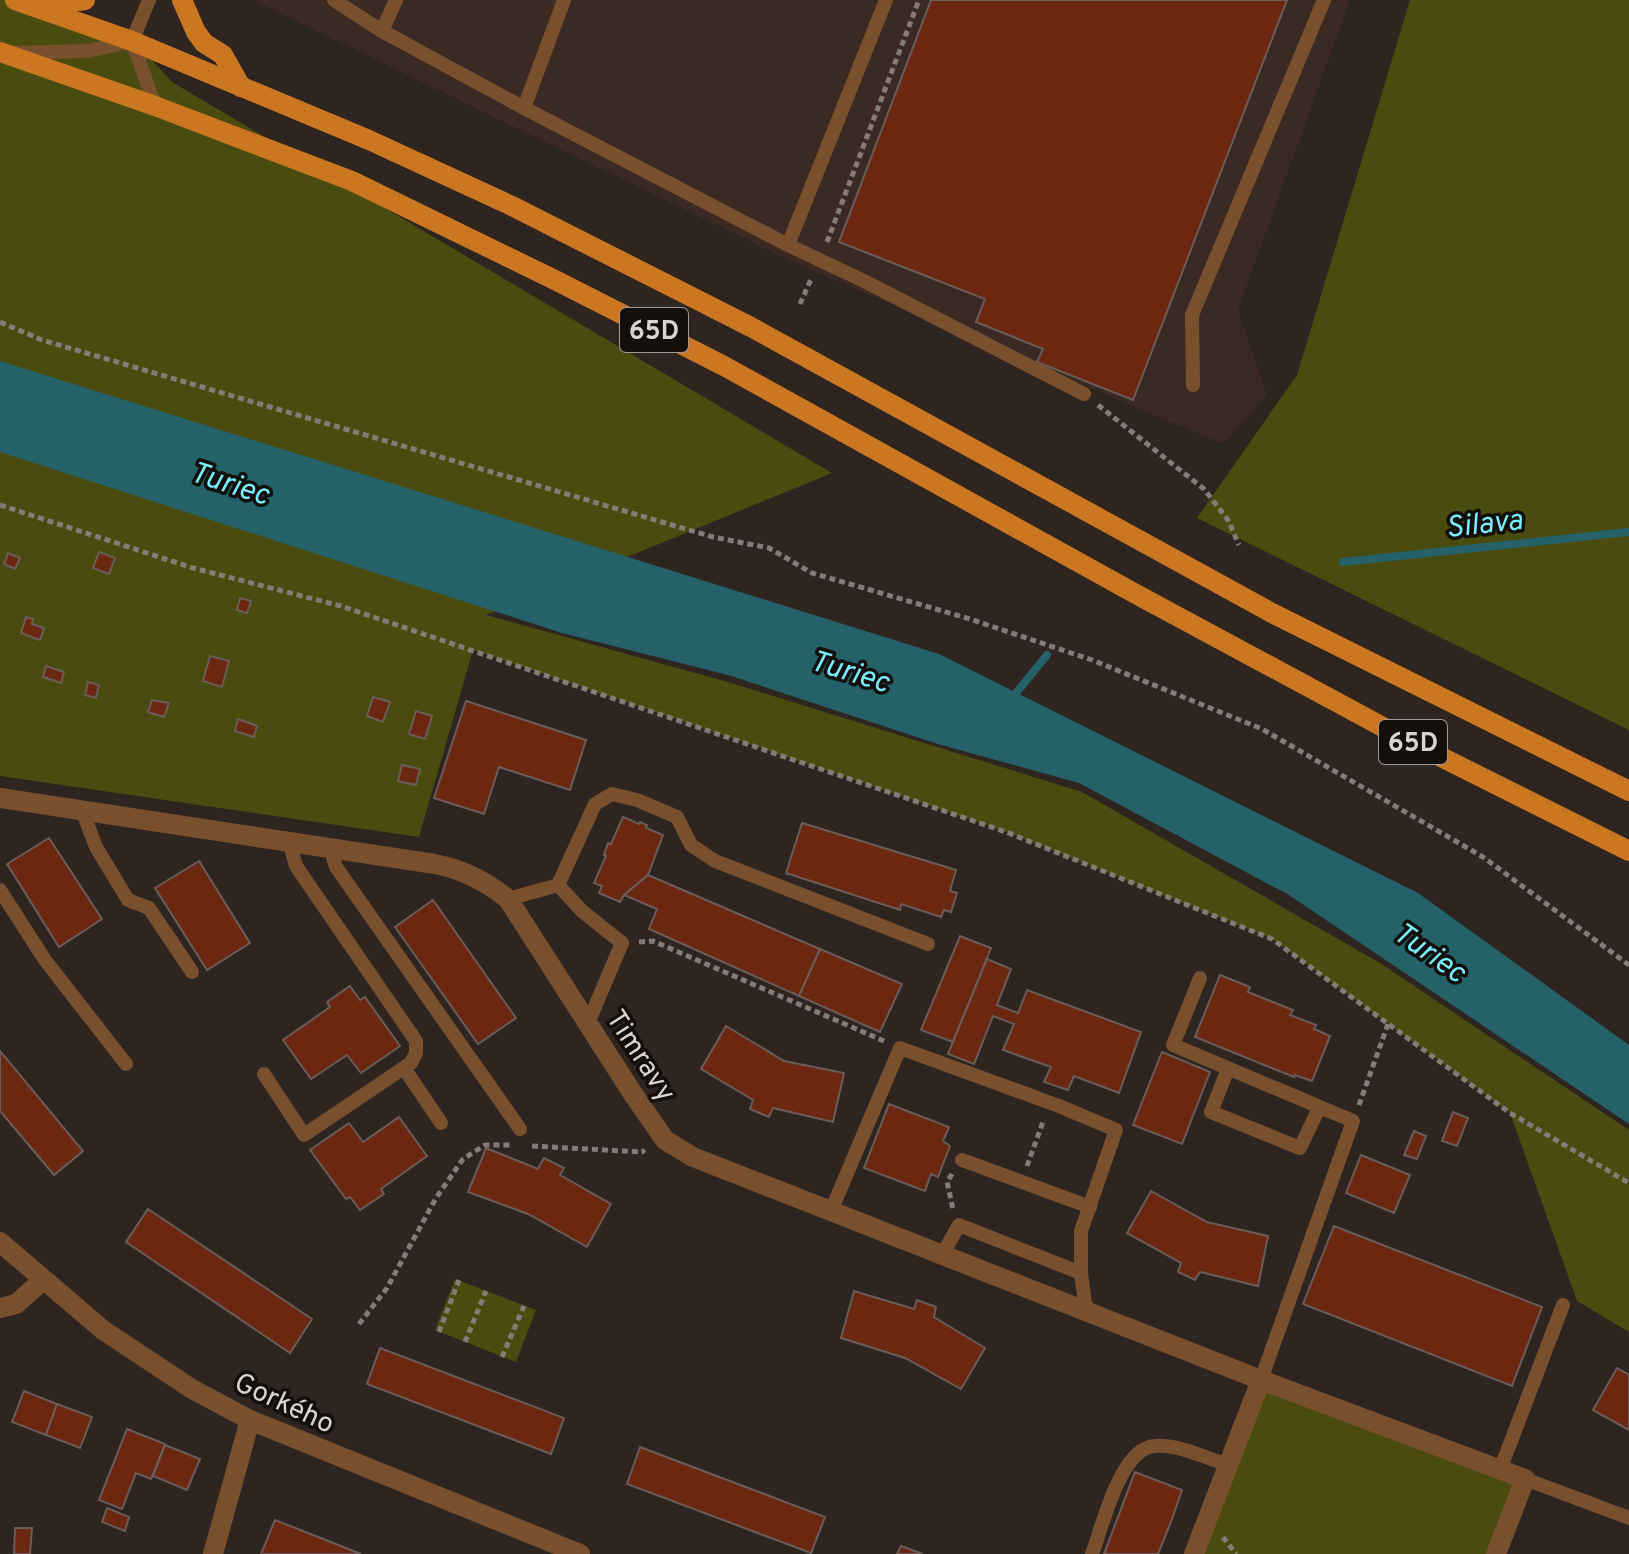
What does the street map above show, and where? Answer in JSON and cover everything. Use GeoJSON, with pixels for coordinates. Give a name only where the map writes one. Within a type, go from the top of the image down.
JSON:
{"type":"FeatureCollection","features":[{"type":"Feature","properties":{"kind":"main road","name":"65D"},"geometry":{"type":"LineString","coordinates":[[15,0],[132,41],[369,140],[512,206],[751,327],[1272,613],[1629,791]]}},
{"type":"Feature","properties":{"kind":"main road"},"geometry":{"type":"LineString","coordinates":[[36,7],[85,0]]}},
{"type":"Feature","properties":{"kind":"main road"},"geometry":{"type":"LineString","coordinates":[[182,0],[196,32],[204,43],[223,55],[241,87]]}},
{"type":"Feature","properties":{"kind":"main road","name":"65D"},"geometry":{"type":"LineString","coordinates":[[3,53],[155,106],[352,181],[583,294],[737,373],[1407,740],[1629,851]]}},
{"type":"Feature","properties":{"kind":"street","name":"Timravy"},"geometry":{"type":"LineString","coordinates":[[0,798],[461,870],[488,883],[508,899],[665,1140],[693,1157],[1261,1380],[1525,1479]]}},
{"type":"Feature","properties":{"kind":"street","name":"Gorkého"},"geometry":{"type":"LineString","coordinates":[[0,1242],[103,1330],[192,1389],[250,1420],[580,1554]]}},
{"type":"Feature","properties":{"kind":"street"},"geometry":{"type":"LineString","coordinates":[[0,1308],[16,1304],[42,1281]]}},
{"type":"Feature","properties":{"kind":"street"},"geometry":{"type":"LineString","coordinates":[[1194,1554],[1261,1380]]}},
{"type":"Feature","properties":{"kind":"street"},"geometry":{"type":"LineString","coordinates":[[213,1554],[250,1420]]}},
{"type":"Feature","properties":{"kind":"street"},"geometry":{"type":"LineString","coordinates":[[1496,1554],[1525,1479]]}},
{"type":"Feature","properties":{"kind":"lane"},"geometry":{"type":"LineString","coordinates":[[149,0],[132,41],[155,106]]}},
{"type":"Feature","properties":{"kind":"lane"},"geometry":{"type":"LineString","coordinates":[[334,0],[382,31],[524,108],[1084,394]]}},
{"type":"Feature","properties":{"kind":"lane"},"geometry":{"type":"LineString","coordinates":[[382,31],[396,0]]}},
{"type":"Feature","properties":{"kind":"lane"},"geometry":{"type":"LineString","coordinates":[[524,108],[564,0]]}},
{"type":"Feature","properties":{"kind":"lane"},"geometry":{"type":"LineString","coordinates":[[788,245],[886,0]]}},
{"type":"Feature","properties":{"kind":"lane"},"geometry":{"type":"LineString","coordinates":[[1193,385],[1192,315],[1324,0]]}},
{"type":"Feature","properties":{"kind":"lane"},"geometry":{"type":"LineString","coordinates":[[3,53],[88,51],[132,41]]}},
{"type":"Feature","properties":{"kind":"lane"},"geometry":{"type":"LineString","coordinates":[[508,899],[558,885],[595,804],[612,794],[637,800],[677,817],[691,845],[715,861],[928,944]]}},
{"type":"Feature","properties":{"kind":"lane"},"geometry":{"type":"LineString","coordinates":[[82,810],[96,847],[128,900],[149,908],[192,972]]}},
{"type":"Feature","properties":{"kind":"lane"},"geometry":{"type":"LineString","coordinates":[[264,1074],[304,1135],[404,1068],[416,1053],[416,1041],[296,866],[289,841]]}},
{"type":"Feature","properties":{"kind":"lane"},"geometry":{"type":"LineString","coordinates":[[330,848],[336,867],[520,1129]]}},
{"type":"Feature","properties":{"kind":"lane"},"geometry":{"type":"LineString","coordinates":[[558,885],[582,911],[622,943],[588,1023]]}},
{"type":"Feature","properties":{"kind":"lane"},"geometry":{"type":"LineString","coordinates":[[0,890],[45,960],[126,1064]]}},
{"type":"Feature","properties":{"kind":"lane"},"geometry":{"type":"LineString","coordinates":[[1200,978],[1173,1045],[1353,1121],[1261,1380]]}},
{"type":"Feature","properties":{"kind":"lane"},"geometry":{"type":"LineString","coordinates":[[831,1211],[900,1048],[1049,1102],[1116,1130],[1081,1231],[1081,1273],[1086,1311]]}},
{"type":"Feature","properties":{"kind":"lane"},"geometry":{"type":"LineString","coordinates":[[404,1068],[441,1123]]}},
{"type":"Feature","properties":{"kind":"lane"},"geometry":{"type":"LineString","coordinates":[[1228,1069],[1211,1112],[1300,1148],[1319,1108]]}},
{"type":"Feature","properties":{"kind":"lane"},"geometry":{"type":"LineString","coordinates":[[962,1160],[1090,1207]]}},
{"type":"Feature","properties":{"kind":"lane"},"geometry":{"type":"LineString","coordinates":[[942,1255],[959,1225],[1081,1273]]}},
{"type":"Feature","properties":{"kind":"lane"},"geometry":{"type":"LineString","coordinates":[[1500,1470],[1563,1305]]}},
{"type":"Feature","properties":{"kind":"lane"},"geometry":{"type":"LineString","coordinates":[[1092,1554],[1123,1471],[1142,1449],[1157,1445],[1228,1465]]}},
{"type":"Feature","properties":{"kind":"lane"},"geometry":{"type":"LineString","coordinates":[[1525,1479],[1629,1518]]}},
{"type":"Feature","properties":{"kind":"path"},"geometry":{"type":"LineString","coordinates":[[800,304],[820,260],[919,0]]}},
{"type":"Feature","properties":{"kind":"path"},"geometry":{"type":"LineString","coordinates":[[0,322],[42,340],[713,537],[769,548],[812,573],[956,615],[1092,660],[1262,729],[1483,857],[1629,965]]}},
{"type":"Feature","properties":{"kind":"path"},"geometry":{"type":"LineString","coordinates":[[1084,394],[1204,489],[1228,520],[1239,545]]}},
{"type":"Feature","properties":{"kind":"path"},"geometry":{"type":"LineString","coordinates":[[0,505],[193,568],[341,606],[1006,832],[1272,939],[1510,1113],[1629,1183]]}},
{"type":"Feature","properties":{"kind":"path"},"geometry":{"type":"LineString","coordinates":[[622,943],[653,941],[900,1048]]}},
{"type":"Feature","properties":{"kind":"path"},"geometry":{"type":"LineString","coordinates":[[1353,1121],[1388,1024]]}},
{"type":"Feature","properties":{"kind":"path"},"geometry":{"type":"LineString","coordinates":[[1022,1182],[1049,1102]]}},
{"type":"Feature","properties":{"kind":"path"},"geometry":{"type":"LineString","coordinates":[[359,1324],[387,1288],[436,1198],[463,1159],[485,1145],[642,1152],[665,1140]]}},
{"type":"Feature","properties":{"kind":"path"},"geometry":{"type":"LineString","coordinates":[[959,1225],[948,1195],[947,1182],[962,1160]]}},
{"type":"Feature","properties":{"kind":"path"},"geometry":{"type":"LineString","coordinates":[[439,1332],[459,1280]]}},
{"type":"Feature","properties":{"kind":"path"},"geometry":{"type":"LineString","coordinates":[[465,1342],[486,1291]]}},
{"type":"Feature","properties":{"kind":"path"},"geometry":{"type":"LineString","coordinates":[[502,1357],[524,1306]]}},
{"type":"Feature","properties":{"kind":"shaded area"},"geometry":{"type":"Polygon","coordinates":[[[0,0],[55,0],[153,61],[172,82],[832,473],[486,615],[728,682],[1082,792],[1380,963],[1629,1130],[1629,1332],[1577,1301],[1510,1113],[1272,939],[1006,832],[473,650],[419,837],[0,776],[0,0]]]}},
{"type":"Feature","properties":{"kind":"shaded area"},"geometry":{"type":"Polygon","coordinates":[[[253,0],[1350,0],[1238,310],[1267,395],[1223,444],[799,265],[253,0]]]}},
{"type":"Feature","properties":{"kind":"shaded area"},"geometry":{"type":"Polygon","coordinates":[[[1410,0],[1629,0],[1629,730],[1197,518],[1297,375],[1410,0]]]}},
{"type":"Feature","properties":{"kind":"shaded area"},"geometry":{"type":"Polygon","coordinates":[[[455,1279],[536,1310],[516,1362],[435,1330],[455,1279]]]}},
{"type":"Feature","properties":{"kind":"shaded area"},"geometry":{"type":"Polygon","coordinates":[[[1261,1380],[1525,1479],[1496,1554],[1194,1554],[1261,1380]]]}},
{"type":"Feature","properties":{"kind":"water","name":"Turiec"},"geometry":{"type":"Polygon","coordinates":[[[0,361],[939,654],[1418,893],[1629,1045],[1629,1124],[1289,895],[1079,783],[938,744],[728,675],[562,633],[0,452],[0,361]]]}},
{"type":"Feature","properties":{"kind":"building"},"geometry":{"type":"Polygon","coordinates":[[[931,0],[1287,0],[1133,400],[1037,362],[1043,349],[976,322],[985,299],[839,242],[931,0]]]}},
{"type":"Feature","properties":{"kind":"building"},"geometry":{"type":"Polygon","coordinates":[[[99,552],[115,558],[109,574],[93,568],[99,552]]]}},
{"type":"Feature","properties":{"kind":"building"},"geometry":{"type":"Polygon","coordinates":[[[8,553],[20,558],[15,569],[4,564],[8,553]]]}},
{"type":"Feature","properties":{"kind":"building"},"geometry":{"type":"Polygon","coordinates":[[[240,598],[251,601],[247,613],[237,610],[240,598]]]}},
{"type":"Feature","properties":{"kind":"building"},"geometry":{"type":"Polygon","coordinates":[[[26,617],[33,619],[32,624],[44,628],[40,640],[21,633],[26,617]]]}},
{"type":"Feature","properties":{"kind":"building"},"geometry":{"type":"Polygon","coordinates":[[[210,656],[229,661],[222,687],[203,681],[210,656]]]}},
{"type":"Feature","properties":{"kind":"building"},"geometry":{"type":"Polygon","coordinates":[[[46,666],[64,672],[61,683],[43,677],[46,666]]]}},
{"type":"Feature","properties":{"kind":"building"},"geometry":{"type":"Polygon","coordinates":[[[88,682],[99,685],[96,698],[85,695],[88,682]]]}},
{"type":"Feature","properties":{"kind":"building"},"geometry":{"type":"Polygon","coordinates":[[[373,697],[390,702],[383,722],[367,716],[373,697]]]}},
{"type":"Feature","properties":{"kind":"building"},"geometry":{"type":"Polygon","coordinates":[[[152,700],[169,703],[164,717],[148,712],[152,700]]]}},
{"type":"Feature","properties":{"kind":"building"},"geometry":{"type":"Polygon","coordinates":[[[466,701],[586,740],[570,790],[499,767],[484,814],[434,798],[466,701]]]}},
{"type":"Feature","properties":{"kind":"building"},"geometry":{"type":"Polygon","coordinates":[[[416,711],[432,716],[425,739],[409,734],[416,711]]]}},
{"type":"Feature","properties":{"kind":"building"},"geometry":{"type":"Polygon","coordinates":[[[238,719],[257,726],[254,737],[235,731],[238,719]]]}},
{"type":"Feature","properties":{"kind":"building"},"geometry":{"type":"Polygon","coordinates":[[[402,765],[420,769],[416,785],[398,781],[402,765]]]}},
{"type":"Feature","properties":{"kind":"building"},"geometry":{"type":"Polygon","coordinates":[[[623,817],[647,825],[646,828],[663,835],[648,875],[620,902],[599,893],[602,886],[594,883],[606,856],[608,843],[611,844],[623,817]]]}},
{"type":"Feature","properties":{"kind":"building"},"geometry":{"type":"Polygon","coordinates":[[[802,823],[956,870],[950,891],[957,893],[951,912],[944,910],[941,917],[901,904],[900,910],[786,873],[802,823]]]}},
{"type":"Feature","properties":{"kind":"building"},"geometry":{"type":"Polygon","coordinates":[[[49,838],[102,919],[59,947],[7,864],[49,838]]]}},
{"type":"Feature","properties":{"kind":"building"},"geometry":{"type":"Polygon","coordinates":[[[199,861],[250,943],[207,970],[155,888],[199,861]]]}},
{"type":"Feature","properties":{"kind":"building"},"geometry":{"type":"Polygon","coordinates":[[[648,875],[820,949],[799,996],[649,929],[657,909],[624,895],[648,875]]]}},
{"type":"Feature","properties":{"kind":"building"},"geometry":{"type":"Polygon","coordinates":[[[433,900],[516,1018],[478,1044],[395,927],[433,900]]]}},
{"type":"Feature","properties":{"kind":"building"},"geometry":{"type":"Polygon","coordinates":[[[960,936],[991,948],[953,1042],[921,1030],[960,936]]]}},
{"type":"Feature","properties":{"kind":"building"},"geometry":{"type":"Polygon","coordinates":[[[820,949],[902,984],[880,1032],[799,996],[820,949]]]}},
{"type":"Feature","properties":{"kind":"building"},"geometry":{"type":"Polygon","coordinates":[[[987,959],[1011,969],[997,1005],[1018,1013],[1027,990],[1141,1032],[1119,1093],[1074,1076],[1068,1090],[1044,1082],[1051,1067],[1003,1050],[1014,1024],[993,1016],[974,1064],[948,1054],[987,959]]]}},
{"type":"Feature","properties":{"kind":"building"},"geometry":{"type":"Polygon","coordinates":[[[1220,975],[1250,987],[1248,992],[1293,1010],[1290,1015],[1316,1025],[1314,1029],[1330,1036],[1312,1081],[1294,1077],[1195,1037],[1220,975]]]}},
{"type":"Feature","properties":{"kind":"building"},"geometry":{"type":"Polygon","coordinates":[[[350,986],[360,1000],[365,997],[400,1046],[361,1073],[347,1055],[311,1079],[283,1040],[330,1007],[327,1002],[350,986]]]}},
{"type":"Feature","properties":{"kind":"building"},"geometry":{"type":"Polygon","coordinates":[[[726,1026],[784,1061],[844,1073],[833,1122],[773,1108],[769,1117],[750,1109],[753,1100],[701,1069],[726,1026]]]}},
{"type":"Feature","properties":{"kind":"building"},"geometry":{"type":"Polygon","coordinates":[[[0,1051],[83,1151],[54,1175],[0,1111],[0,1051]]]}},
{"type":"Feature","properties":{"kind":"building"},"geometry":{"type":"Polygon","coordinates":[[[1162,1052],[1210,1072],[1182,1144],[1133,1125],[1162,1052]]]}},
{"type":"Feature","properties":{"kind":"building"},"geometry":{"type":"Polygon","coordinates":[[[889,1104],[949,1127],[943,1141],[950,1146],[938,1177],[931,1174],[925,1191],[864,1168],[889,1104]]]}},
{"type":"Feature","properties":{"kind":"building"},"geometry":{"type":"Polygon","coordinates":[[[1453,1112],[1468,1118],[1457,1146],[1442,1141],[1453,1112]]]}},
{"type":"Feature","properties":{"kind":"building"},"geometry":{"type":"Polygon","coordinates":[[[399,1117],[427,1156],[381,1189],[384,1194],[360,1210],[350,1197],[346,1199],[310,1150],[349,1123],[363,1142],[399,1117]]]}},
{"type":"Feature","properties":{"kind":"building"},"geometry":{"type":"Polygon","coordinates":[[[1414,1131],[1426,1136],[1417,1159],[1404,1155],[1414,1131]]]}},
{"type":"Feature","properties":{"kind":"building"},"geometry":{"type":"Polygon","coordinates":[[[486,1148],[538,1169],[544,1158],[564,1168],[560,1175],[611,1204],[587,1247],[528,1214],[468,1192],[486,1148]]]}},
{"type":"Feature","properties":{"kind":"building"},"geometry":{"type":"Polygon","coordinates":[[[1361,1155],[1410,1175],[1394,1213],[1346,1193],[1361,1155]]]}},
{"type":"Feature","properties":{"kind":"building"},"geometry":{"type":"Polygon","coordinates":[[[1151,1191],[1207,1222],[1268,1236],[1258,1286],[1200,1272],[1195,1280],[1178,1272],[1181,1263],[1127,1233],[1151,1191]]]}},
{"type":"Feature","properties":{"kind":"building"},"geometry":{"type":"Polygon","coordinates":[[[148,1209],[312,1319],[290,1353],[126,1242],[148,1209]]]}},
{"type":"Feature","properties":{"kind":"building"},"geometry":{"type":"Polygon","coordinates":[[[1334,1226],[1542,1307],[1512,1386],[1303,1304],[1334,1226]]]}},
{"type":"Feature","properties":{"kind":"building"},"geometry":{"type":"Polygon","coordinates":[[[854,1291],[914,1309],[917,1300],[936,1307],[934,1317],[985,1348],[961,1389],[905,1358],[841,1338],[854,1291]]]}},
{"type":"Feature","properties":{"kind":"building"},"geometry":{"type":"Polygon","coordinates":[[[380,1348],[564,1418],[551,1454],[367,1384],[380,1348]]]}},
{"type":"Feature","properties":{"kind":"building"},"geometry":{"type":"Polygon","coordinates":[[[1617,1368],[1629,1375],[1629,1430],[1593,1410],[1617,1368]]]}},
{"type":"Feature","properties":{"kind":"building"},"geometry":{"type":"Polygon","coordinates":[[[24,1391],[57,1404],[46,1435],[12,1422],[24,1391]]]}},
{"type":"Feature","properties":{"kind":"building"},"geometry":{"type":"Polygon","coordinates":[[[57,1404],[92,1417],[80,1448],[46,1435],[57,1404]]]}},
{"type":"Feature","properties":{"kind":"building"},"geometry":{"type":"Polygon","coordinates":[[[127,1429],[165,1444],[151,1479],[136,1473],[122,1509],[99,1500],[127,1429]]]}},
{"type":"Feature","properties":{"kind":"building"},"geometry":{"type":"Polygon","coordinates":[[[165,1445],[200,1459],[187,1490],[153,1476],[165,1445]]]}},
{"type":"Feature","properties":{"kind":"building"},"geometry":{"type":"Polygon","coordinates":[[[640,1447],[825,1517],[811,1553],[627,1484],[640,1447]]]}},
{"type":"Feature","properties":{"kind":"building"},"geometry":{"type":"Polygon","coordinates":[[[1135,1472],[1182,1490],[1172,1519],[1158,1554],[1104,1554],[1135,1472]]]}},
{"type":"Feature","properties":{"kind":"building"},"geometry":{"type":"Polygon","coordinates":[[[107,1508],[129,1517],[125,1531],[102,1522],[107,1508]]]}},
{"type":"Feature","properties":{"kind":"building"},"geometry":{"type":"Polygon","coordinates":[[[275,1520],[303,1531],[361,1554],[261,1554],[275,1520]]]}},
{"type":"Feature","properties":{"kind":"building"},"geometry":{"type":"Polygon","coordinates":[[[15,1528],[32,1528],[30,1554],[14,1554],[15,1528]]]}},
{"type":"Feature","properties":{"kind":"building"},"geometry":{"type":"Polygon","coordinates":[[[901,1546],[923,1554],[897,1554],[901,1546]]]}},
{"type":"Feature","properties":{"kind":"waterway","name":"Silava"},"geometry":{"type":"LineString","coordinates":[[1343,562],[1629,532]]}},
{"type":"Feature","properties":{"kind":"waterway","name":"Silava"},"geometry":{"type":"LineString","coordinates":[[1012,698],[1047,655]]}}]}
